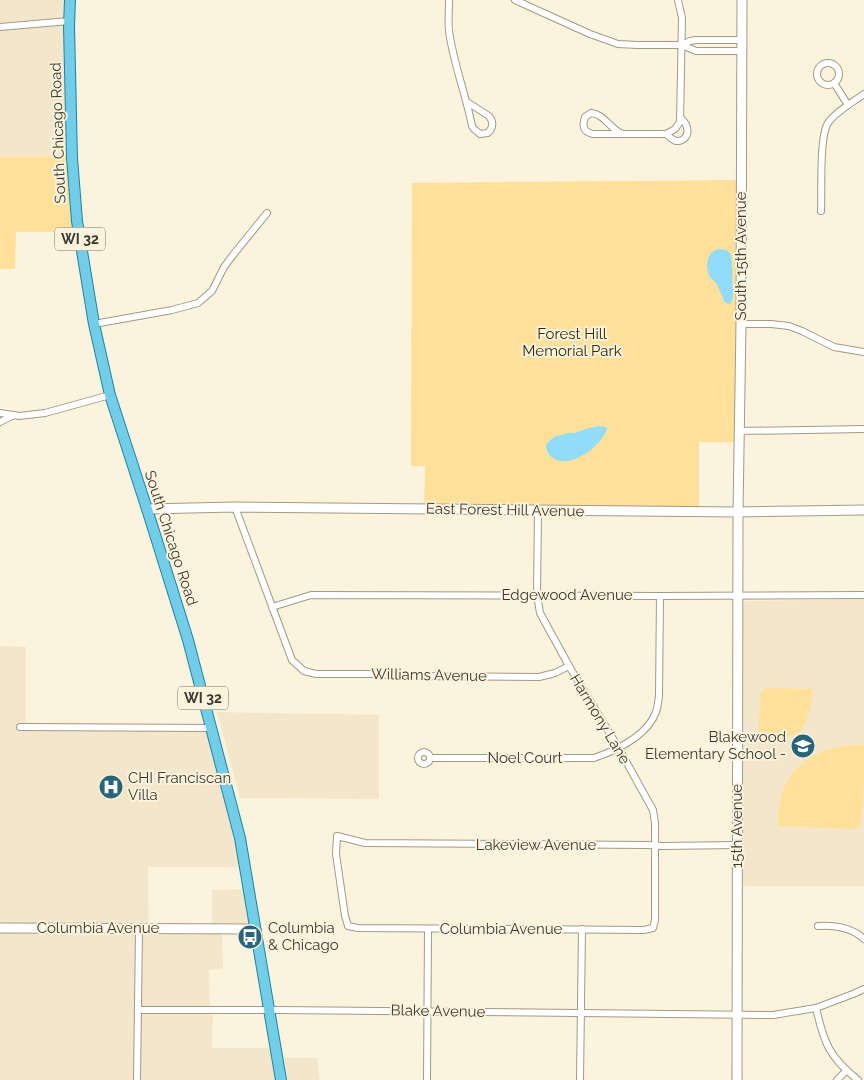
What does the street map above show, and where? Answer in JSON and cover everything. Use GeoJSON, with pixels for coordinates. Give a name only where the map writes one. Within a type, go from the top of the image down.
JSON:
{"type":"FeatureCollection","features":[{"type":"Feature","properties":{"kind":"main road","name":"South Chicago Road"},"geometry":{"type":"LineString","coordinates":[[70,0],[72,158],[76,212],[94,324],[110,395],[188,640],[240,838],[281,1080]]}},
{"type":"Feature","properties":{"kind":"street"},"geometry":{"type":"LineString","coordinates":[[449,0],[448,24],[451,42],[474,129],[480,134],[488,133],[492,127],[490,116],[467,102]]}},
{"type":"Feature","properties":{"kind":"street"},"geometry":{"type":"LineString","coordinates":[[514,0],[590,34],[618,44],[682,45],[696,51],[741,51]]}},
{"type":"Feature","properties":{"kind":"street"},"geometry":{"type":"LineString","coordinates":[[623,134],[617,132],[598,114],[591,113],[585,117],[583,127],[589,134],[623,134],[666,134],[675,129],[680,122],[682,18],[678,0]]}},
{"type":"Feature","properties":{"kind":"street","name":"South 15th Avenue"},"geometry":{"type":"LineString","coordinates":[[738,512],[741,324],[742,0]]}},
{"type":"Feature","properties":{"kind":"street"},"geometry":{"type":"LineString","coordinates":[[0,27],[70,21]]}},
{"type":"Feature","properties":{"kind":"street"},"geometry":{"type":"LineString","coordinates":[[682,45],[696,40],[741,40]]}},
{"type":"Feature","properties":{"kind":"street"},"geometry":{"type":"LineString","coordinates":[[834,83],[848,105]]}},
{"type":"Feature","properties":{"kind":"street"},"geometry":{"type":"LineString","coordinates":[[821,211],[822,144],[824,132],[831,118],[864,94]]}},
{"type":"Feature","properties":{"kind":"street"},"geometry":{"type":"LineString","coordinates":[[666,134],[676,141],[686,138],[687,126],[681,118]]}},
{"type":"Feature","properties":{"kind":"street"},"geometry":{"type":"LineString","coordinates":[[94,324],[172,310],[198,303],[212,290],[232,255],[267,214]]}},
{"type":"Feature","properties":{"kind":"street"},"geometry":{"type":"LineString","coordinates":[[741,324],[789,326],[834,347],[864,352]]}},
{"type":"Feature","properties":{"kind":"street"},"geometry":{"type":"LineString","coordinates":[[0,422],[14,416],[44,413],[110,395]]}},
{"type":"Feature","properties":{"kind":"street"},"geometry":{"type":"LineString","coordinates":[[0,413],[14,416]]}},
{"type":"Feature","properties":{"kind":"street"},"geometry":{"type":"LineString","coordinates":[[739,431],[864,430]]}},
{"type":"Feature","properties":{"kind":"street"},"geometry":{"type":"LineString","coordinates":[[235,507],[272,607]]}},
{"type":"Feature","properties":{"kind":"street","name":"East Forest Hill Avenue"},"geometry":{"type":"LineString","coordinates":[[147,509],[235,507],[738,512],[864,510]]}},
{"type":"Feature","properties":{"kind":"street","name":"Harmony Lane"},"geometry":{"type":"LineString","coordinates":[[538,510],[537,595],[540,613],[653,810],[655,824],[655,920],[653,928]]}},
{"type":"Feature","properties":{"kind":"street","name":"15th Avenue"},"geometry":{"type":"LineString","coordinates":[[737,1080],[738,512]]}},
{"type":"Feature","properties":{"kind":"street","name":"Edgewood Avenue"},"geometry":{"type":"LineString","coordinates":[[272,607],[311,595],[864,595]]}},
{"type":"Feature","properties":{"kind":"street","name":"Noel Court"},"geometry":{"type":"LineString","coordinates":[[431,758],[594,758],[606,754],[634,738],[649,725],[656,712],[659,696],[660,596]]}},
{"type":"Feature","properties":{"kind":"street","name":"Williams Avenue"},"geometry":{"type":"LineString","coordinates":[[272,607],[292,660],[304,671],[316,674],[539,677],[555,673],[569,666]]}},
{"type":"Feature","properties":{"kind":"street"},"geometry":{"type":"LineString","coordinates":[[20,727],[211,728]]}},
{"type":"Feature","properties":{"kind":"street","name":"Lakeview Avenue"},"geometry":{"type":"LineString","coordinates":[[348,926],[336,854],[337,836],[365,843],[737,846]]}},
{"type":"Feature","properties":{"kind":"street"},"geometry":{"type":"LineString","coordinates":[[818,926],[834,925],[846,928],[864,939]]}},
{"type":"Feature","properties":{"kind":"street","name":"Columbia Avenue"},"geometry":{"type":"LineString","coordinates":[[348,926],[358,928],[644,930],[653,928]]}},
{"type":"Feature","properties":{"kind":"street","name":"Columbia Avenue"},"geometry":{"type":"LineString","coordinates":[[0,928],[256,929]]}},
{"type":"Feature","properties":{"kind":"street"},"geometry":{"type":"LineString","coordinates":[[427,1080],[428,928]]}},
{"type":"Feature","properties":{"kind":"street"},"geometry":{"type":"LineString","coordinates":[[136,1080],[139,929]]}},
{"type":"Feature","properties":{"kind":"street"},"geometry":{"type":"LineString","coordinates":[[580,1080],[582,929]]}},
{"type":"Feature","properties":{"kind":"street","name":"Blake Avenue"},"geometry":{"type":"LineString","coordinates":[[138,1010],[773,1015],[816,1008],[864,989]]}},
{"type":"Feature","properties":{"kind":"street"},"geometry":{"type":"LineString","coordinates":[[816,1008],[829,1050],[836,1061],[858,1080]]}},
{"type":"Feature","properties":{"kind":"street"},"geometry":{"type":"LineString","coordinates":[[837,1080],[846,1071]]}},
{"type":"Feature","properties":{"kind":"shaded area"},"geometry":{"type":"Polygon","coordinates":[[[0,0],[65,0],[66,156],[0,157],[0,0]]]}},
{"type":"Feature","properties":{"kind":"shaded area","name":"Blakewood Elementary School -"},"geometry":{"type":"Polygon","coordinates":[[[864,599],[864,886],[743,886],[743,603],[746,601],[864,599]]]}},
{"type":"Feature","properties":{"kind":"shaded area"},"geometry":{"type":"Polygon","coordinates":[[[0,646],[26,647],[26,723],[205,724],[241,867],[148,867],[149,933],[222,934],[223,968],[209,970],[210,1015],[213,1015],[212,1048],[270,1048],[275,1080],[0,1080],[0,646]]]}},
{"type":"Feature","properties":{"kind":"shaded area"},"geometry":{"type":"Polygon","coordinates":[[[217,712],[379,715],[379,799],[240,798],[217,712]]]}},
{"type":"Feature","properties":{"kind":"shaded area"},"geometry":{"type":"Polygon","coordinates":[[[245,889],[248,922],[242,926],[212,926],[212,890],[245,889]]]}},
{"type":"Feature","properties":{"kind":"shaded area"},"geometry":{"type":"Polygon","coordinates":[[[284,1058],[317,1058],[320,1080],[287,1080],[284,1058]]]}},
{"type":"Feature","properties":{"kind":"green space"},"geometry":{"type":"Polygon","coordinates":[[[66,156],[74,232],[16,232],[15,269],[0,269],[0,157],[66,156]]]}},
{"type":"Feature","properties":{"kind":"green space","name":"Forest Hill Memorial Park"},"geometry":{"type":"Polygon","coordinates":[[[737,180],[735,442],[699,442],[699,509],[424,507],[425,466],[411,466],[412,183],[737,180]]]}},
{"type":"Feature","properties":{"kind":"green space"},"geometry":{"type":"Polygon","coordinates":[[[766,688],[813,689],[810,710],[801,732],[778,740],[758,740],[761,692],[766,688]]]}},
{"type":"Feature","properties":{"kind":"green space"},"geometry":{"type":"Polygon","coordinates":[[[852,745],[864,745],[861,824],[856,829],[778,826],[783,790],[795,771],[820,752],[852,745]]]}},
{"type":"Feature","properties":{"kind":"water"},"geometry":{"type":"Polygon","coordinates":[[[718,249],[726,250],[730,253],[732,262],[733,298],[730,304],[725,303],[717,284],[709,276],[707,267],[711,253],[718,249]]]}},
{"type":"Feature","properties":{"kind":"water"},"geometry":{"type":"Polygon","coordinates":[[[599,426],[607,428],[604,435],[593,448],[577,458],[560,461],[553,458],[546,448],[546,444],[554,437],[599,426]]]}},
{"type":"Feature","properties":{"kind":"place","name":"Blakewood Elementary School -"},"geometry":{"type":"Point","coordinates":[803,746]}},
{"type":"Feature","properties":{"kind":"place","name":"CHI Franciscan Villa"},"geometry":{"type":"Point","coordinates":[111,787]}},
{"type":"Feature","properties":{"kind":"place","name":"Columbia & Chicago"},"geometry":{"type":"Point","coordinates":[250,937]}}]}
